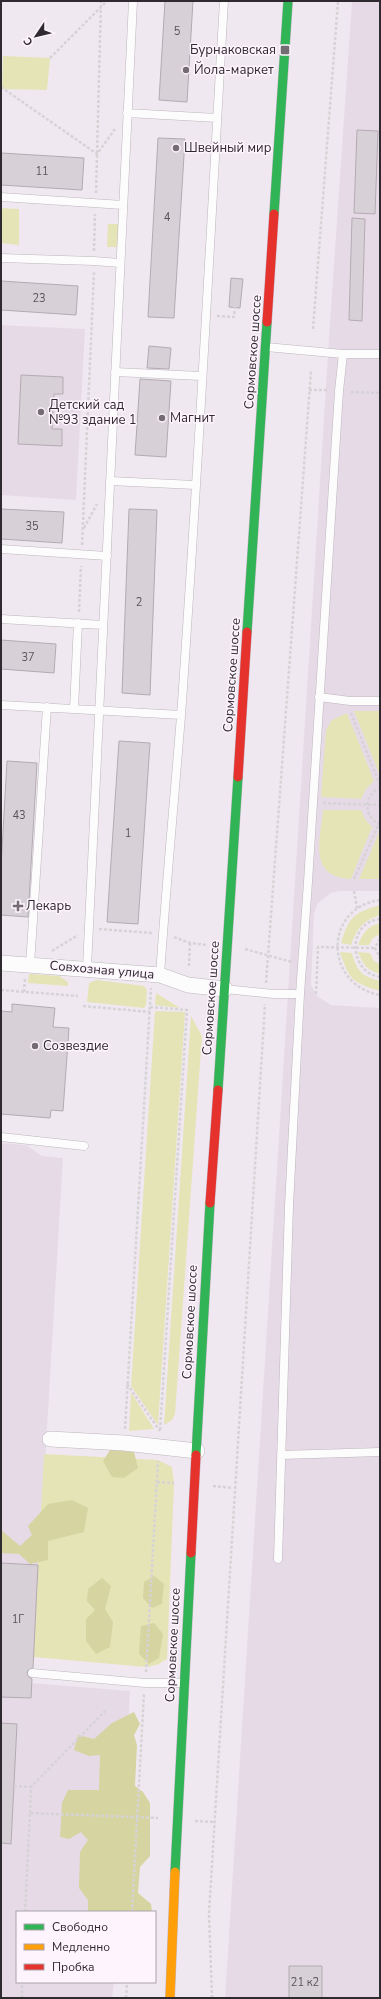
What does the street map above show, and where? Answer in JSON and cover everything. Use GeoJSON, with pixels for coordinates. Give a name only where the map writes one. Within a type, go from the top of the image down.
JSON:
{"type":"FeatureCollection","features":[{"type":"Feature","properties":{"kind":"main road","name":"Сормовское шоссе"},"geometry":{"type":"LineString","coordinates":[[170,1998],[173,1901],[202,1330],[288,1]]}},
{"type":"Feature","properties":{"kind":"street","name":"Совхозная улица"},"geometry":{"type":"LineString","coordinates":[[1,963],[28,969],[87,968],[155,974],[188,985],[225,989]]}},
{"type":"Feature","properties":{"kind":"street"},"geometry":{"type":"LineString","coordinates":[[50,1439],[124,1443],[197,1451]]}},
{"type":"Feature","properties":{"kind":"lane"},"geometry":{"type":"LineString","coordinates":[[87,968],[133,1]]}},
{"type":"Feature","properties":{"kind":"lane"},"geometry":{"type":"LineString","coordinates":[[155,974],[163,934],[181,715],[224,1]]}},
{"type":"Feature","properties":{"kind":"lane"},"geometry":{"type":"LineString","coordinates":[[127,112],[217,118]]}},
{"type":"Feature","properties":{"kind":"lane"},"geometry":{"type":"LineString","coordinates":[[1,197],[123,205]]}},
{"type":"Feature","properties":{"kind":"lane"},"geometry":{"type":"LineString","coordinates":[[1,258],[120,263]]}},
{"type":"Feature","properties":{"kind":"lane"},"geometry":{"type":"LineString","coordinates":[[266,347],[343,354],[380,354]]}},
{"type":"Feature","properties":{"kind":"lane"},"geometry":{"type":"LineString","coordinates":[[278,1559],[290,1198],[300,994],[343,354]]}},
{"type":"Feature","properties":{"kind":"lane"},"geometry":{"type":"LineString","coordinates":[[115,372],[201,376]]}},
{"type":"Feature","properties":{"kind":"lane"},"geometry":{"type":"LineString","coordinates":[[110,481],[195,485]]}},
{"type":"Feature","properties":{"kind":"lane"},"geometry":{"type":"LineString","coordinates":[[1,549],[107,556]]}},
{"type":"Feature","properties":{"kind":"lane"},"geometry":{"type":"LineString","coordinates":[[1,619],[103,625]]}},
{"type":"Feature","properties":{"kind":"lane"},"geometry":{"type":"LineString","coordinates":[[74,709],[78,623]]}},
{"type":"Feature","properties":{"kind":"lane"},"geometry":{"type":"LineString","coordinates":[[319,697],[350,701],[380,701]]}},
{"type":"Feature","properties":{"kind":"lane"},"geometry":{"type":"LineString","coordinates":[[1,705],[181,715]]}},
{"type":"Feature","properties":{"kind":"lane"},"geometry":{"type":"LineString","coordinates":[[28,969],[47,707]]}},
{"type":"Feature","properties":{"kind":"lane"},"geometry":{"type":"LineString","coordinates":[[225,989],[265,993],[300,994]]}},
{"type":"Feature","properties":{"kind":"lane"},"geometry":{"type":"LineString","coordinates":[[1,1137],[84,1146]]}},
{"type":"Feature","properties":{"kind":"lane"},"geometry":{"type":"LineString","coordinates":[[281,1455],[380,1452]]}},
{"type":"Feature","properties":{"kind":"lane"},"geometry":{"type":"LineString","coordinates":[[32,1673],[145,1683],[184,1683]]}},
{"type":"Feature","properties":{"kind":"path"},"geometry":{"type":"LineString","coordinates":[[78,623],[91,366],[101,1]]}},
{"type":"Feature","properties":{"kind":"path"},"geometry":{"type":"LineString","coordinates":[[50,58],[107,1]]}},
{"type":"Feature","properties":{"kind":"path"},"geometry":{"type":"LineString","coordinates":[[313,330],[338,1]]}},
{"type":"Feature","properties":{"kind":"path"},"geometry":{"type":"LineString","coordinates":[[1,89],[97,154]]}},
{"type":"Feature","properties":{"kind":"path"},"geometry":{"type":"LineString","coordinates":[[97,154],[127,112]]}},
{"type":"Feature","properties":{"kind":"path"},"geometry":{"type":"LineString","coordinates":[[206,315],[234,317],[237,280]]}},
{"type":"Feature","properties":{"kind":"path"},"geometry":{"type":"LineString","coordinates":[[212,1998],[209,1913],[233,1488],[267,956],[311,371]]}},
{"type":"Feature","properties":{"kind":"path"},"geometry":{"type":"LineString","coordinates":[[309,390],[330,391]]}},
{"type":"Feature","properties":{"kind":"path"},"geometry":{"type":"LineString","coordinates":[[347,391],[380,393]]}},
{"type":"Feature","properties":{"kind":"path"},"geometry":{"type":"LineString","coordinates":[[350,710],[380,786],[371,794],[367,804],[370,816],[380,824],[354,879]]}},
{"type":"Feature","properties":{"kind":"path"},"geometry":{"type":"LineString","coordinates":[[313,803],[380,805]]}},
{"type":"Feature","properties":{"kind":"path"},"geometry":{"type":"LineString","coordinates":[[354,891],[357,908]]}},
{"type":"Feature","properties":{"kind":"path"},"geometry":{"type":"LineString","coordinates":[[380,900],[357,908],[346,919],[339,932],[337,948],[339,962],[346,976],[356,986],[369,993],[380,995]]}},
{"type":"Feature","properties":{"kind":"path"},"geometry":{"type":"LineString","coordinates":[[380,918],[368,923],[361,930],[356,938],[355,948],[356,957],[367,972],[380,977]]}},
{"type":"Feature","properties":{"kind":"path"},"geometry":{"type":"LineString","coordinates":[[50,952],[89,928],[163,934],[190,943],[206,945]]}},
{"type":"Feature","properties":{"kind":"path"},"geometry":{"type":"LineString","coordinates":[[375,948],[380,939]]}},
{"type":"Feature","properties":{"kind":"path"},"geometry":{"type":"LineString","coordinates":[[189,966],[190,943]]}},
{"type":"Feature","properties":{"kind":"path"},"geometry":{"type":"LineString","coordinates":[[316,994],[318,947],[375,948]]}},
{"type":"Feature","properties":{"kind":"path"},"geometry":{"type":"LineString","coordinates":[[375,948],[380,958]]}},
{"type":"Feature","properties":{"kind":"path"},"geometry":{"type":"LineString","coordinates":[[245,949],[293,962]]}},
{"type":"Feature","properties":{"kind":"path"},"geometry":{"type":"LineString","coordinates":[[24,992],[28,969]]}},
{"type":"Feature","properties":{"kind":"path"},"geometry":{"type":"LineString","coordinates":[[124,1443],[150,1007],[155,974]]}},
{"type":"Feature","properties":{"kind":"path"},"geometry":{"type":"LineString","coordinates":[[1,990],[78,996]]}},
{"type":"Feature","properties":{"kind":"path"},"geometry":{"type":"LineString","coordinates":[[83,1006],[150,1012]]}},
{"type":"Feature","properties":{"kind":"path"},"geometry":{"type":"LineString","coordinates":[[127,1384],[160,1431],[188,1010],[150,1007]]}},
{"type":"Feature","properties":{"kind":"path"},"geometry":{"type":"LineString","coordinates":[[157,1482],[174,1483]]}},
{"type":"Feature","properties":{"kind":"path"},"geometry":{"type":"LineString","coordinates":[[212,1486],[233,1488]]}},
{"type":"Feature","properties":{"kind":"path"},"geometry":{"type":"LineString","coordinates":[[26,1911],[31,1787],[106,1710]]}},
{"type":"Feature","properties":{"kind":"path"},"geometry":{"type":"LineString","coordinates":[[14,1786],[31,1787]]}},
{"type":"Feature","properties":{"kind":"path"},"geometry":{"type":"LineString","coordinates":[[30,1813],[138,1817]]}},
{"type":"Feature","properties":{"kind":"path"},"geometry":{"type":"LineString","coordinates":[[22,1983],[22,1998]]}},
{"type":"Feature","properties":{"kind":"path"},"geometry":{"type":"LineString","coordinates":[[126,1998],[127,1983]]}},
{"type":"Feature","properties":{"kind":"shaded area"},"geometry":{"type":"Polygon","coordinates":[[[352,1],[380,1],[380,891],[339,891],[331,893],[318,903],[314,914],[311,985],[317,996],[331,1005],[380,1008],[380,1998],[225,1998],[330,322],[352,1]]]}},
{"type":"Feature","properties":{"kind":"shaded area","name":"Детский сад №93 здание 1"},"geometry":{"type":"Polygon","coordinates":[[[1,325],[85,329],[76,500],[1,495],[1,325]]]}},
{"type":"Feature","properties":{"kind":"shaded area"},"geometry":{"type":"Polygon","coordinates":[[[1,1143],[26,1145],[42,1156],[63,1158],[32,1683],[130,1691],[118,1911],[16,1911],[16,1983],[114,1983],[112,1998],[1,1998],[1,1143]]]}},
{"type":"Feature","properties":{"kind":"shaded area"},"geometry":{"type":"Polygon","coordinates":[[[110,1450],[134,1452],[138,1468],[124,1478],[112,1477],[103,1461],[110,1450]]]}},
{"type":"Feature","properties":{"kind":"shaded area"},"geometry":{"type":"Polygon","coordinates":[[[72,1500],[88,1508],[84,1532],[48,1541],[48,1560],[30,1564],[19,1554],[1,1553],[1,1530],[20,1546],[32,1535],[28,1526],[48,1504],[72,1500]]]}},
{"type":"Feature","properties":{"kind":"shaded area"},"geometry":{"type":"Polygon","coordinates":[[[154,1576],[164,1584],[162,1604],[152,1608],[143,1598],[144,1582],[154,1576]]]}},
{"type":"Feature","properties":{"kind":"shaded area"},"geometry":{"type":"Polygon","coordinates":[[[102,1578],[111,1586],[105,1609],[113,1622],[110,1647],[96,1654],[86,1641],[86,1619],[95,1610],[87,1601],[88,1589],[102,1578]]]}},
{"type":"Feature","properties":{"kind":"shaded area"},"geometry":{"type":"Polygon","coordinates":[[[154,1623],[163,1634],[159,1658],[149,1664],[139,1654],[141,1626],[154,1623]]]}},
{"type":"Feature","properties":{"kind":"shaded area"},"geometry":{"type":"Polygon","coordinates":[[[134,1712],[140,1724],[134,1735],[137,1745],[135,1786],[143,1792],[150,1803],[150,1856],[140,1867],[138,1893],[151,1904],[152,1911],[88,1911],[88,1900],[79,1888],[80,1852],[88,1840],[81,1832],[69,1839],[60,1837],[62,1803],[68,1790],[99,1790],[100,1755],[89,1756],[74,1750],[78,1735],[94,1739],[112,1723],[134,1712]]]}},
{"type":"Feature","properties":{"kind":"green space"},"geometry":{"type":"Polygon","coordinates":[[[3,56],[50,58],[47,90],[2,89],[3,56]]]}},
{"type":"Feature","properties":{"kind":"green space"},"geometry":{"type":"Polygon","coordinates":[[[1,208],[19,209],[19,245],[1,243],[1,208]]]}},
{"type":"Feature","properties":{"kind":"green space"},"geometry":{"type":"Polygon","coordinates":[[[108,224],[121,224],[120,247],[107,247],[108,224]]]}},
{"type":"Feature","properties":{"kind":"green space"},"geometry":{"type":"Polygon","coordinates":[[[354,711],[380,711],[380,776],[354,711]]]}},
{"type":"Feature","properties":{"kind":"green space"},"geometry":{"type":"Polygon","coordinates":[[[347,713],[374,781],[366,789],[361,799],[321,797],[326,730],[332,720],[347,713]]]}},
{"type":"Feature","properties":{"kind":"green space"},"geometry":{"type":"Polygon","coordinates":[[[323,810],[361,810],[365,819],[372,827],[351,879],[337,877],[328,872],[322,864],[319,845],[323,810]]]}},
{"type":"Feature","properties":{"kind":"green space"},"geometry":{"type":"Polygon","coordinates":[[[380,830],[380,879],[359,879],[380,830]]]}},
{"type":"Feature","properties":{"kind":"green space"},"geometry":{"type":"Polygon","coordinates":[[[380,905],[380,915],[361,926],[351,945],[341,943],[347,927],[353,917],[380,905]]]}},
{"type":"Feature","properties":{"kind":"green space"},"geometry":{"type":"Polygon","coordinates":[[[380,923],[380,934],[373,938],[369,945],[358,945],[366,931],[372,926],[380,923]]]}},
{"type":"Feature","properties":{"kind":"green space"},"geometry":{"type":"Polygon","coordinates":[[[340,952],[352,953],[358,968],[364,975],[380,981],[380,991],[363,985],[353,979],[346,968],[340,952]]]}},
{"type":"Feature","properties":{"kind":"green space"},"geometry":{"type":"Polygon","coordinates":[[[358,952],[370,953],[374,961],[380,964],[380,974],[372,971],[366,966],[358,952]]]}},
{"type":"Feature","properties":{"kind":"green space"},"geometry":{"type":"Polygon","coordinates":[[[29,974],[59,976],[68,982],[68,986],[28,983],[29,974]]]}},
{"type":"Feature","properties":{"kind":"green space"},"geometry":{"type":"Polygon","coordinates":[[[97,980],[144,986],[147,990],[146,1005],[144,1008],[87,1002],[89,983],[97,980]]]}},
{"type":"Feature","properties":{"kind":"green space"},"geometry":{"type":"Polygon","coordinates":[[[156,993],[180,1008],[155,1005],[156,993]]]}},
{"type":"Feature","properties":{"kind":"green space"},"geometry":{"type":"Polygon","coordinates":[[[155,1011],[185,1012],[158,1425],[131,1386],[155,1011]]]}},
{"type":"Feature","properties":{"kind":"green space"},"geometry":{"type":"Polygon","coordinates":[[[191,1016],[202,1036],[175,1414],[172,1420],[164,1425],[191,1016]]]}},
{"type":"Feature","properties":{"kind":"green space"},"geometry":{"type":"Polygon","coordinates":[[[131,1392],[154,1429],[129,1431],[131,1392]]]}},
{"type":"Feature","properties":{"kind":"green space"},"geometry":{"type":"Polygon","coordinates":[[[44,1454],[158,1460],[172,1467],[174,1483],[167,1659],[157,1665],[146,1667],[33,1657],[44,1454]]]}},
{"type":"Feature","properties":{"kind":"building"},"geometry":{"type":"Polygon","coordinates":[[[165,1],[193,1],[187,102],[159,100],[165,1]]]}},
{"type":"Feature","properties":{"kind":"building"},"geometry":{"type":"Polygon","coordinates":[[[357,130],[378,131],[375,214],[354,213],[357,130]]]}},
{"type":"Feature","properties":{"kind":"building"},"geometry":{"type":"Polygon","coordinates":[[[158,138],[185,139],[174,318],[148,317],[158,138]]]}},
{"type":"Feature","properties":{"kind":"building"},"geometry":{"type":"Polygon","coordinates":[[[1,153],[84,158],[82,190],[1,185],[1,153]]]}},
{"type":"Feature","properties":{"kind":"building"},"geometry":{"type":"Polygon","coordinates":[[[352,218],[365,219],[362,321],[349,320],[352,218]]]}},
{"type":"Feature","properties":{"kind":"building"},"geometry":{"type":"Polygon","coordinates":[[[231,278],[243,279],[240,308],[229,307],[231,278]]]}},
{"type":"Feature","properties":{"kind":"building"},"geometry":{"type":"Polygon","coordinates":[[[1,281],[78,286],[76,315],[1,310],[1,281]]]}},
{"type":"Feature","properties":{"kind":"building"},"geometry":{"type":"Polygon","coordinates":[[[149,346],[171,348],[169,369],[147,368],[149,346]]]}},
{"type":"Feature","properties":{"kind":"building"},"geometry":{"type":"Polygon","coordinates":[[[21,375],[63,377],[63,394],[54,394],[52,429],[62,429],[62,446],[18,444],[21,375]]]}},
{"type":"Feature","properties":{"kind":"building"},"geometry":{"type":"Polygon","coordinates":[[[140,379],[171,381],[166,457],[135,455],[140,379]]]}},
{"type":"Feature","properties":{"kind":"building"},"geometry":{"type":"Polygon","coordinates":[[[1,509],[64,512],[62,543],[1,539],[1,509]]]}},
{"type":"Feature","properties":{"kind":"building"},"geometry":{"type":"Polygon","coordinates":[[[129,509],[157,510],[150,695],[122,693],[129,509]]]}},
{"type":"Feature","properties":{"kind":"building"},"geometry":{"type":"Polygon","coordinates":[[[1,640],[56,644],[54,673],[1,669],[1,640]]]}},
{"type":"Feature","properties":{"kind":"building"},"geometry":{"type":"Polygon","coordinates":[[[119,741],[150,743],[138,924],[107,922],[119,741]]]}},
{"type":"Feature","properties":{"kind":"building"},"geometry":{"type":"Polygon","coordinates":[[[7,761],[37,763],[28,917],[1,915],[1,867],[7,761]]]}},
{"type":"Feature","properties":{"kind":"building","name":"Созвездие"},"geometry":{"type":"Polygon","coordinates":[[[12,1004],[55,1008],[53,1027],[69,1028],[63,1111],[51,1110],[50,1118],[1,1114],[1,1011],[12,1012],[12,1004]]]}},
{"type":"Feature","properties":{"kind":"building"},"geometry":{"type":"Polygon","coordinates":[[[1,1563],[38,1565],[33,1668],[28,1670],[27,1673],[32,1679],[31,1698],[1,1697],[1,1563]]]}},
{"type":"Feature","properties":{"kind":"building"},"geometry":{"type":"Polygon","coordinates":[[[1,1723],[17,1724],[11,1844],[1,1843],[1,1723]]]}},
{"type":"Feature","properties":{"kind":"building"},"geometry":{"type":"Polygon","coordinates":[[[289,1966],[322,1966],[322,1998],[289,1998],[289,1966]]]}},
{"type":"Feature","properties":{"kind":"traffic: fast"},"geometry":{"type":"LineString","coordinates":[[274,214],[288,1]]}},
{"type":"Feature","properties":{"kind":"traffic: fast"},"geometry":{"type":"LineString","coordinates":[[247,632],[267,322]]}},
{"type":"Feature","properties":{"kind":"traffic: fast"},"geometry":{"type":"LineString","coordinates":[[218,1090],[238,777]]}},
{"type":"Feature","properties":{"kind":"traffic: fast"},"geometry":{"type":"LineString","coordinates":[[196,1455],[210,1203]]}},
{"type":"Feature","properties":{"kind":"traffic: fast"},"geometry":{"type":"LineString","coordinates":[[175,1872],[191,1553]]}},
{"type":"Feature","properties":{"kind":"traffic: slow"},"geometry":{"type":"LineString","coordinates":[[170,1998],[175,1872]]}},
{"type":"Feature","properties":{"kind":"traffic: jam"},"geometry":{"type":"LineString","coordinates":[[267,322],[274,214]]}},
{"type":"Feature","properties":{"kind":"traffic: jam"},"geometry":{"type":"LineString","coordinates":[[238,777],[247,632]]}},
{"type":"Feature","properties":{"kind":"traffic: jam"},"geometry":{"type":"LineString","coordinates":[[210,1203],[218,1090]]}},
{"type":"Feature","properties":{"kind":"traffic: jam"},"geometry":{"type":"LineString","coordinates":[[191,1553],[196,1455]]}},
{"type":"Feature","properties":{"kind":"place","name":"Бурнаковская"},"geometry":{"type":"Point","coordinates":[285,50]}},
{"type":"Feature","properties":{"kind":"place","name":"Йола-маркет"},"geometry":{"type":"Point","coordinates":[186,70]}},
{"type":"Feature","properties":{"kind":"place","name":"Швейный мир"},"geometry":{"type":"Point","coordinates":[176,148]}},
{"type":"Feature","properties":{"kind":"place","name":"Детский сад №93 здание 1"},"geometry":{"type":"Point","coordinates":[41,412]}},
{"type":"Feature","properties":{"kind":"place","name":"Магнит"},"geometry":{"type":"Point","coordinates":[162,418]}},
{"type":"Feature","properties":{"kind":"place","name":"Лекарь"},"geometry":{"type":"Point","coordinates":[18,906]}},
{"type":"Feature","properties":{"kind":"place","name":"Созвездие"},"geometry":{"type":"Point","coordinates":[35,1046]}}]}
